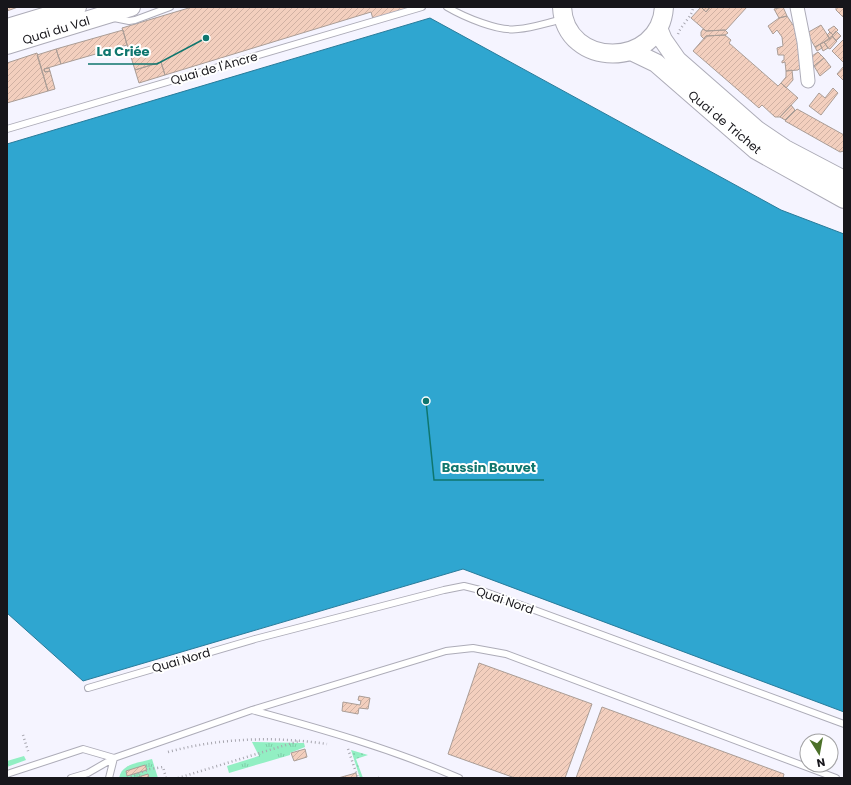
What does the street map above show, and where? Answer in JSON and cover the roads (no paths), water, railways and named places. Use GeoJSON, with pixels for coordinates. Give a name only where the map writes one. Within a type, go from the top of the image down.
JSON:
{"type":"FeatureCollection","features":[{"type":"Feature","properties":{"kind":"main road","name":"Quai du Val"},"geometry":{"type":"LineString","coordinates":[[7,28],[76,7]]}},
{"type":"Feature","properties":{"kind":"main road","name":"Quai du Val"},"geometry":{"type":"LineString","coordinates":[[7,45],[109,11],[131,7]]}},
{"type":"Feature","properties":{"kind":"main road"},"geometry":{"type":"LineString","coordinates":[[563,13],[568,28],[579,42],[595,51],[613,55],[631,51],[644,44],[658,28],[664,7]]}},
{"type":"Feature","properties":{"kind":"main road","name":"Quai de Trichet"},"geometry":{"type":"LineString","coordinates":[[658,28],[663,40],[677,60],[757,130],[785,149],[844,180]]}},
{"type":"Feature","properties":{"kind":"main road","name":"Quai de Trichet"},"geometry":{"type":"LineString","coordinates":[[631,51],[656,63],[756,150],[844,198]]}},
{"type":"Feature","properties":{"kind":"street"},"geometry":{"type":"LineString","coordinates":[[796,7],[804,42],[808,81]]}},
{"type":"Feature","properties":{"kind":"lane"},"geometry":{"type":"LineString","coordinates":[[109,11],[129,21],[170,7]]}},
{"type":"Feature","properties":{"kind":"lane","name":"Quai de l'Ancre"},"geometry":{"type":"LineString","coordinates":[[7,129],[422,7]]}},
{"type":"Feature","properties":{"kind":"lane"},"geometry":{"type":"LineString","coordinates":[[447,7],[497,27],[509,29],[518,29],[563,13]]}},
{"type":"Feature","properties":{"kind":"lane","name":"Quai Nord"},"geometry":{"type":"LineString","coordinates":[[88,688],[255,639],[464,586],[480,590],[844,724]]}},
{"type":"Feature","properties":{"kind":"lane"},"geometry":{"type":"LineString","coordinates":[[71,778],[88,773],[114,758],[252,710],[446,651],[473,648],[506,654],[836,778]]}},
{"type":"Feature","properties":{"kind":"lane"},"geometry":{"type":"LineString","coordinates":[[252,710],[381,747],[459,778]]}},
{"type":"Feature","properties":{"kind":"lane"},"geometry":{"type":"LineString","coordinates":[[7,774],[83,749],[114,758]]}},
{"type":"Feature","properties":{"kind":"lane"},"geometry":{"type":"LineString","coordinates":[[110,778],[114,758]]}},
{"type":"Feature","properties":{"kind":"water"},"geometry":{"type":"Polygon","coordinates":[[[430,18],[781,210],[844,234],[844,712],[463,569],[83,681],[7,613],[7,144],[430,18]]]}},
{"type":"Feature","properties":{"kind":"place","name":"La Criée"},"geometry":{"type":"Point","coordinates":[206,38]}},
{"type":"Feature","properties":{"kind":"place","name":"Bassin Bouvet"},"geometry":{"type":"Point","coordinates":[426,401]}}]}
